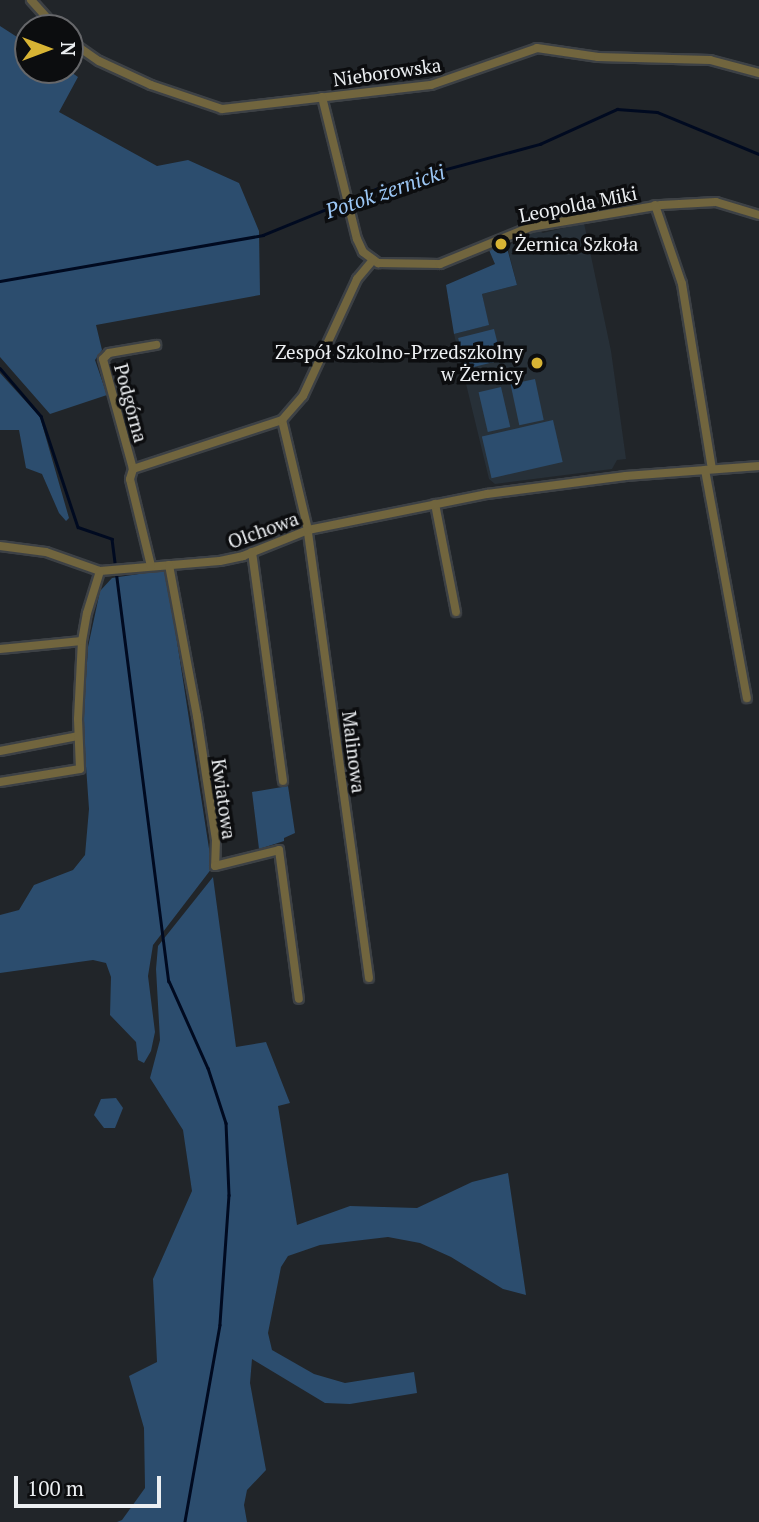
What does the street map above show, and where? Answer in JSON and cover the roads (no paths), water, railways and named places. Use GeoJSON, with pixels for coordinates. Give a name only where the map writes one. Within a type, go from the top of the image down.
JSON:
{"type":"FeatureCollection","features":[{"type":"Feature","properties":{"kind":"street"},"geometry":{"type":"LineString","coordinates":[[31,0],[44,14]]}},
{"type":"Feature","properties":{"kind":"street","name":"Nieborowska"},"geometry":{"type":"LineString","coordinates":[[84,50],[104,64],[212,108],[241,109],[436,84],[537,48],[592,57],[710,60],[759,72]]}},
{"type":"Feature","properties":{"kind":"street"},"geometry":{"type":"LineString","coordinates":[[308,530],[282,420],[303,396],[352,290],[373,260],[359,247],[322,97]]}},
{"type":"Feature","properties":{"kind":"street","name":"Leopolda Miki"},"geometry":{"type":"LineString","coordinates":[[373,260],[393,265],[440,264],[530,227],[656,205],[716,202],[759,215]]}},
{"type":"Feature","properties":{"kind":"street"},"geometry":{"type":"LineString","coordinates":[[656,205],[682,284],[709,470],[747,698]]}},
{"type":"Feature","properties":{"kind":"street","name":"Podgórna"},"geometry":{"type":"LineString","coordinates":[[151,566],[130,479],[133,469],[103,359],[109,354],[156,345]]}},
{"type":"Feature","properties":{"kind":"street","name":"Podgórna"},"geometry":{"type":"LineString","coordinates":[[133,469],[282,420]]}},
{"type":"Feature","properties":{"kind":"street","name":"Olchowa"},"geometry":{"type":"LineString","coordinates":[[0,546],[46,552],[100,571],[220,561],[252,552],[308,530],[548,484],[759,466]]}},
{"type":"Feature","properties":{"kind":"street"},"geometry":{"type":"LineString","coordinates":[[435,505],[456,612]]}},
{"type":"Feature","properties":{"kind":"street","name":"Malinowa"},"geometry":{"type":"LineString","coordinates":[[308,530],[369,978]]}},
{"type":"Feature","properties":{"kind":"street"},"geometry":{"type":"LineString","coordinates":[[252,552],[283,780]]}},
{"type":"Feature","properties":{"kind":"street","name":"Kwiatowa"},"geometry":{"type":"LineString","coordinates":[[169,565],[197,716],[216,840],[215,866],[279,850],[299,999]]}},
{"type":"Feature","properties":{"kind":"street"},"geometry":{"type":"LineString","coordinates":[[0,782],[80,769],[78,736],[82,641],[87,613],[100,571]]}},
{"type":"Feature","properties":{"kind":"street"},"geometry":{"type":"LineString","coordinates":[[0,649],[82,641]]}},
{"type":"Feature","properties":{"kind":"street"},"geometry":{"type":"LineString","coordinates":[[0,751],[78,736]]}},
{"type":"Feature","properties":{"kind":"waterway","name":"Potok żernicki"},"geometry":{"type":"LineString","coordinates":[[0,281],[263,235],[383,186],[540,144],[617,109],[657,112],[759,154]]}},
{"type":"Feature","properties":{"kind":"waterway"},"geometry":{"type":"LineString","coordinates":[[0,368],[41,416],[78,527],[112,539],[169,981],[208,1068],[226,1123],[229,1195],[220,1325],[185,1522]]}},
{"type":"Feature","properties":{"kind":"place","name":"Żernica Szkoła"},"geometry":{"type":"Point","coordinates":[501,244]}},
{"type":"Feature","properties":{"kind":"place","name":"Zespół Szkolno-Przedszkolny w Żernicy"},"geometry":{"type":"Point","coordinates":[537,363]}}]}
